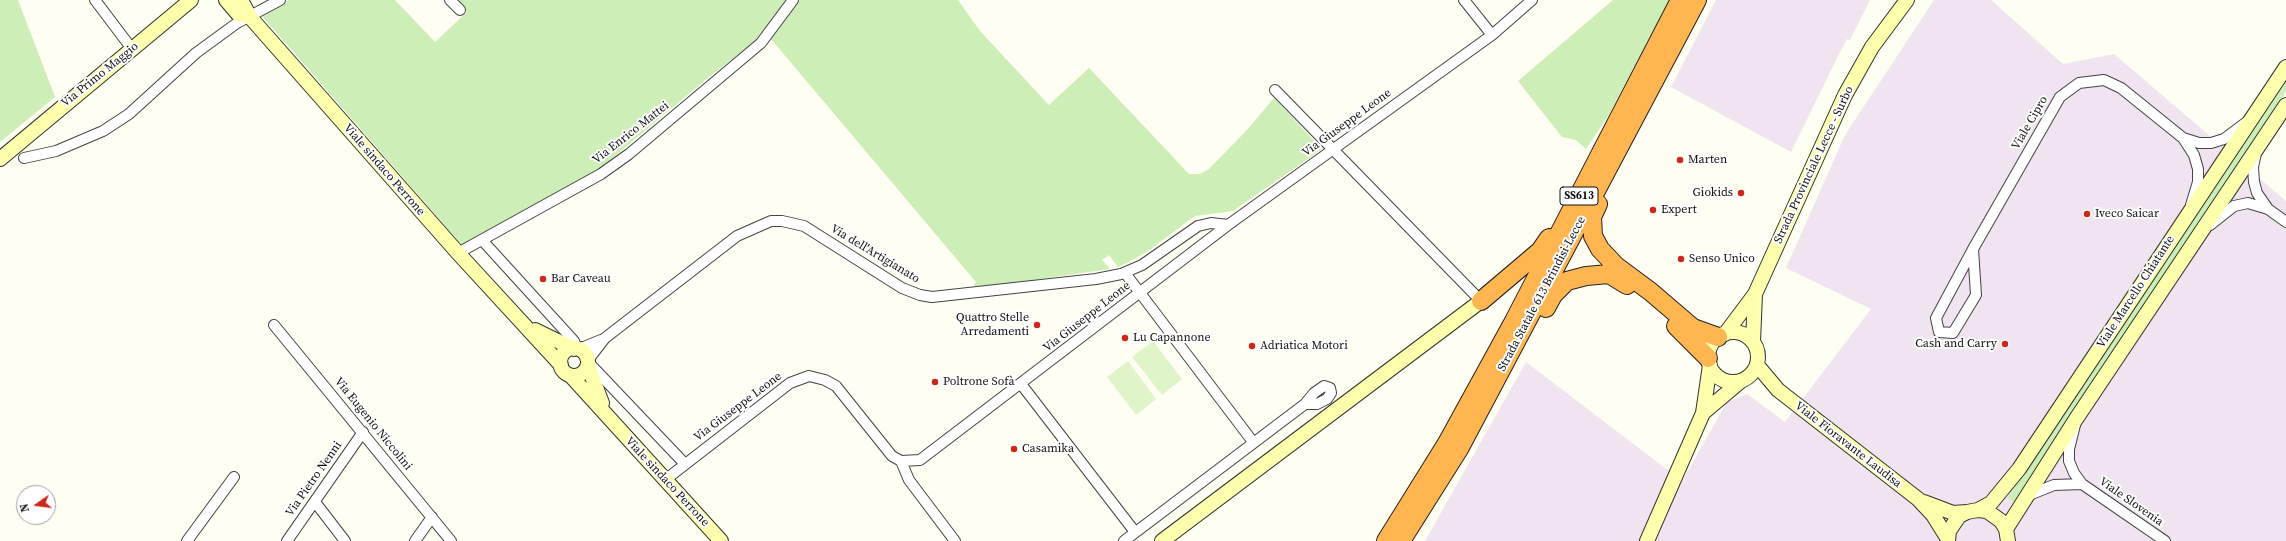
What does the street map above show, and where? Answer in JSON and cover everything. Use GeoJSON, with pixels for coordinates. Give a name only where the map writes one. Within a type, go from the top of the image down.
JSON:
{"type":"FeatureCollection","features":[{"type":"Feature","properties":{"kind":"highway","name":"Strada Statale 613 Brindisi-Lecce"},"geometry":{"type":"LineString","coordinates":[[1386,541],[1447,444],[1514,321],[1680,0]]}},
{"type":"Feature","properties":{"kind":"highway","name":"Strada Statale 613 Brindisi-Lecce"},"geometry":{"type":"LineString","coordinates":[[1401,541],[1459,449],[1697,0]]}},
{"type":"Feature","properties":{"kind":"highway"},"geometry":{"type":"LineString","coordinates":[[1650,90],[1642,119],[1592,216],[1593,236],[1600,249],[1616,266],[1651,292],[1693,328],[1722,335]]}},
{"type":"Feature","properties":{"kind":"highway"},"geometry":{"type":"LineString","coordinates":[[1481,301],[1540,251],[1597,148],[1609,137]]}},
{"type":"Feature","properties":{"kind":"highway"},"geometry":{"type":"LineString","coordinates":[[1492,388],[1514,364],[1553,295],[1567,281],[1586,276],[1609,274],[1632,287],[1690,338],[1709,361]]}},
{"type":"Feature","properties":{"kind":"street"},"geometry":{"type":"LineString","coordinates":[[95,0],[132,49]]}},
{"type":"Feature","properties":{"kind":"street","name":"Via Primo Maggio"},"geometry":{"type":"LineString","coordinates":[[4,155],[191,0]]}},
{"type":"Feature","properties":{"kind":"street"},"geometry":{"type":"LineString","coordinates":[[226,0],[238,14],[250,17]]}},
{"type":"Feature","properties":{"kind":"street"},"geometry":{"type":"LineString","coordinates":[[241,0],[250,17]]}},
{"type":"Feature","properties":{"kind":"street"},"geometry":{"type":"LineString","coordinates":[[24,158],[56,151],[103,132],[129,114],[196,54],[237,23],[280,0]]}},
{"type":"Feature","properties":{"kind":"street"},"geometry":{"type":"LineString","coordinates":[[450,0],[460,10]]}},
{"type":"Feature","properties":{"kind":"street","name":"Via Enrico Mattei"},"geometry":{"type":"LineString","coordinates":[[458,253],[601,174],[629,154],[761,43],[793,0]]}},
{"type":"Feature","properties":{"kind":"street"},"geometry":{"type":"LineString","coordinates":[[1464,0],[1492,35]]}},
{"type":"Feature","properties":{"kind":"street","name":"Via Giuseppe Leone"},"geometry":{"type":"LineString","coordinates":[[665,480],[790,383],[810,376],[825,380],[836,386],[892,456],[901,461],[920,460],[1228,225],[1492,35],[1532,0]]}},
{"type":"Feature","properties":{"kind":"street","name":"Strada Provinciale Lecce - Surbo"},"geometry":{"type":"LineString","coordinates":[[1722,335],[1755,294],[1845,95],[1872,47],[1906,0]]}},
{"type":"Feature","properties":{"kind":"street","name":"Viale sindaco Perrone"},"geometry":{"type":"LineString","coordinates":[[250,17],[458,253],[561,365],[563,370],[571,376],[721,541]]}},
{"type":"Feature","properties":{"kind":"street","name":"Viale Marcello Chiatante"},"geometry":{"type":"LineString","coordinates":[[1948,540],[1953,523],[1973,511],[1991,503],[2019,469],[2286,67]]}},
{"type":"Feature","properties":{"kind":"street","name":"Viale Cipro"},"geometry":{"type":"LineString","coordinates":[[1973,249],[1976,295],[1954,333],[1939,332],[1936,318],[1973,249],[2060,97],[2079,83],[2104,80],[2121,88],[2183,138],[2194,155],[2198,169],[2198,182],[2189,212]]}},
{"type":"Feature","properties":{"kind":"street"},"geometry":{"type":"LineString","coordinates":[[1162,541],[1481,301],[1275,90]]}},
{"type":"Feature","properties":{"kind":"street","name":"Viale Marcello Chiatante"},"geometry":{"type":"LineString","coordinates":[[2007,535],[2027,496],[2076,419],[2286,105]]}},
{"type":"Feature","properties":{"kind":"street","name":"Viale Cipro"},"geometry":{"type":"LineString","coordinates":[[2183,138],[2199,143],[2211,143],[2224,139],[2251,119]]}},
{"type":"Feature","properties":{"kind":"street"},"geometry":{"type":"LineString","coordinates":[[2257,148],[2253,167],[2254,182],[2257,193],[2268,209]]}},
{"type":"Feature","properties":{"kind":"street"},"geometry":{"type":"LineString","coordinates":[[2201,233],[2234,206],[2248,202],[2268,209],[2286,222]]}},
{"type":"Feature","properties":{"kind":"street","name":"Via dell'Artigianato"},"geometry":{"type":"LineString","coordinates":[[582,356],[737,236],[771,221],[782,221],[804,226],[902,288],[920,295],[943,296],[1096,279],[1125,273],[1142,265],[1198,226],[1211,223],[1228,225]]}},
{"type":"Feature","properties":{"kind":"street"},"geometry":{"type":"LineString","coordinates":[[482,240],[574,341],[582,356],[685,464]]}},
{"type":"Feature","properties":{"kind":"street"},"geometry":{"type":"LineString","coordinates":[[1125,273],[1253,442]]}},
{"type":"Feature","properties":{"kind":"street","name":"Strada Provinciale Lecce - Surbo"},"geometry":{"type":"LineString","coordinates":[[1753,342],[1755,294]]}},
{"type":"Feature","properties":{"kind":"street","name":"Viale sindaco Perrone"},"geometry":{"type":"LineString","coordinates":[[520,321],[544,336],[582,356],[598,396],[613,422]]}},
{"type":"Feature","properties":{"kind":"street","name":"Via Eugenio Niccolini"},"geometry":{"type":"LineString","coordinates":[[274,325],[451,541]]}},
{"type":"Feature","properties":{"kind":"street"},"geometry":{"type":"LineString","coordinates":[[1647,541],[1703,413],[1709,361],[1713,343],[1722,335],[1740,333],[1753,342],[1758,357],[1757,365],[1745,379],[1703,413]]}},
{"type":"Feature","properties":{"kind":"street"},"geometry":{"type":"LineString","coordinates":[[561,365],[563,354],[582,356]]}},
{"type":"Feature","properties":{"kind":"street"},"geometry":{"type":"LineString","coordinates":[[571,376],[581,374],[582,356]]}},
{"type":"Feature","properties":{"kind":"street"},"geometry":{"type":"LineString","coordinates":[[1709,361],[1719,378],[1726,381],[1745,379]]}},
{"type":"Feature","properties":{"kind":"street","name":"Viale Fioravante Laudisa"},"geometry":{"type":"LineString","coordinates":[[1757,365],[1778,390],[1918,500],[1933,515],[1948,540]]}},
{"type":"Feature","properties":{"kind":"street","name":"Viale Fioravante Laudisa"},"geometry":{"type":"LineString","coordinates":[[1745,379],[1778,390]]}},
{"type":"Feature","properties":{"kind":"street"},"geometry":{"type":"LineString","coordinates":[[1021,384],[1135,532]]}},
{"type":"Feature","properties":{"kind":"street"},"geometry":{"type":"LineString","coordinates":[[1124,541],[1305,404]]}},
{"type":"Feature","properties":{"kind":"street","name":"Viale Slovenia"},"geometry":{"type":"LineString","coordinates":[[2076,419],[2069,449],[2069,460],[2074,473],[2082,484],[2165,541]]}},
{"type":"Feature","properties":{"kind":"street","name":"Via Pietro Nenni"},"geometry":{"type":"LineString","coordinates":[[287,541],[316,502],[363,432]]}},
{"type":"Feature","properties":{"kind":"street"},"geometry":{"type":"LineString","coordinates":[[901,461],[910,480],[955,541]]}},
{"type":"Feature","properties":{"kind":"street"},"geometry":{"type":"LineString","coordinates":[[187,541],[234,477]]}},
{"type":"Feature","properties":{"kind":"street","name":"Viale Slovenia"},"geometry":{"type":"LineString","coordinates":[[2027,496],[2054,485],[2082,484]]}},
{"type":"Feature","properties":{"kind":"street","name":"Viale Fioravante Laudisa"},"geometry":{"type":"LineString","coordinates":[[1918,500],[1937,508],[1953,512],[1973,511]]}},
{"type":"Feature","properties":{"kind":"street"},"geometry":{"type":"LineString","coordinates":[[316,502],[345,541]]}},
{"type":"Feature","properties":{"kind":"street","name":"Viale Marcello Chiatante"},"geometry":{"type":"LineString","coordinates":[[1973,511],[1995,515],[2007,535]]}},
{"type":"Feature","properties":{"kind":"street"},"geometry":{"type":"LineString","coordinates":[[414,541],[432,517]]}},
{"type":"Feature","properties":{"kind":"shaded area"},"geometry":{"type":"Polygon","coordinates":[[[1716,0],[1870,0],[1850,40],[1847,39],[1840,52],[1791,152],[1671,87],[1716,0]]]}},
{"type":"Feature","properties":{"kind":"shaded area"},"geometry":{"type":"Polygon","coordinates":[[[1934,0],[1991,0],[2063,64],[2114,54],[2286,201],[2286,541],[1425,541],[1526,362],[1682,481],[1727,402],[1747,394],[1785,422],[1871,309],[1786,268],[1845,135],[1934,0]]]}},
{"type":"Feature","properties":{"kind":"green space"},"geometry":{"type":"Polygon","coordinates":[[[0,0],[18,0],[55,97],[0,142],[0,0]]]}},
{"type":"Feature","properties":{"kind":"green space"},"geometry":{"type":"Polygon","coordinates":[[[289,0],[395,0],[435,42],[467,12],[455,0],[786,0],[756,41],[710,76],[596,172],[463,246],[261,15],[289,0]]]}},
{"type":"Feature","properties":{"kind":"green space"},"geometry":{"type":"Polygon","coordinates":[[[799,0],[958,0],[980,31],[1049,105],[1089,68],[1189,174],[1200,174],[1209,169],[1247,130],[1274,98],[1322,149],[1233,211],[1195,216],[1148,251],[1118,267],[1109,255],[1102,260],[1110,269],[976,288],[974,285],[976,282],[771,39],[799,0]]]}},
{"type":"Feature","properties":{"kind":"green space"},"geometry":{"type":"Polygon","coordinates":[[[1613,0],[1669,0],[1608,116],[1586,149],[1576,140],[1562,137],[1518,81],[1613,0]]]}},
{"type":"Feature","properties":{"kind":"green space"},"geometry":{"type":"Polygon","coordinates":[[[2286,80],[2286,92],[2014,502],[2007,498],[2286,80]]]}},
{"type":"Feature","properties":{"kind":"green space"},"geometry":{"type":"Polygon","coordinates":[[[1153,341],[1182,379],[1162,395],[1132,357],[1153,341]]]}},
{"type":"Feature","properties":{"kind":"green space"},"geometry":{"type":"Polygon","coordinates":[[[1128,361],[1156,399],[1136,415],[1107,377],[1128,361]]]}},
{"type":"Feature","properties":{"kind":"place","name":"Marten"},"geometry":{"type":"Point","coordinates":[1680,160]}},
{"type":"Feature","properties":{"kind":"place","name":"Giokids"},"geometry":{"type":"Point","coordinates":[1741,193]}},
{"type":"Feature","properties":{"kind":"place","name":"Expert"},"geometry":{"type":"Point","coordinates":[1653,210]}},
{"type":"Feature","properties":{"kind":"place","name":"Iveco Saicar"},"geometry":{"type":"Point","coordinates":[2087,214]}},
{"type":"Feature","properties":{"kind":"place","name":"Senso Unico"},"geometry":{"type":"Point","coordinates":[1681,259]}},
{"type":"Feature","properties":{"kind":"place","name":"Bar Caveau"},"geometry":{"type":"Point","coordinates":[543,279]}},
{"type":"Feature","properties":{"kind":"place","name":"Quattro Stelle Arredamenti"},"geometry":{"type":"Point","coordinates":[1037,325]}},
{"type":"Feature","properties":{"kind":"place","name":"Lu Capannone"},"geometry":{"type":"Point","coordinates":[1125,338]}},
{"type":"Feature","properties":{"kind":"place","name":"Cash and Carry"},"geometry":{"type":"Point","coordinates":[2005,344]}},
{"type":"Feature","properties":{"kind":"place","name":"Adriatica Motori"},"geometry":{"type":"Point","coordinates":[1252,346]}},
{"type":"Feature","properties":{"kind":"place","name":"Poltrone Sofà"},"geometry":{"type":"Point","coordinates":[935,382]}},
{"type":"Feature","properties":{"kind":"place","name":"Casamika"},"geometry":{"type":"Point","coordinates":[1014,449]}}]}
